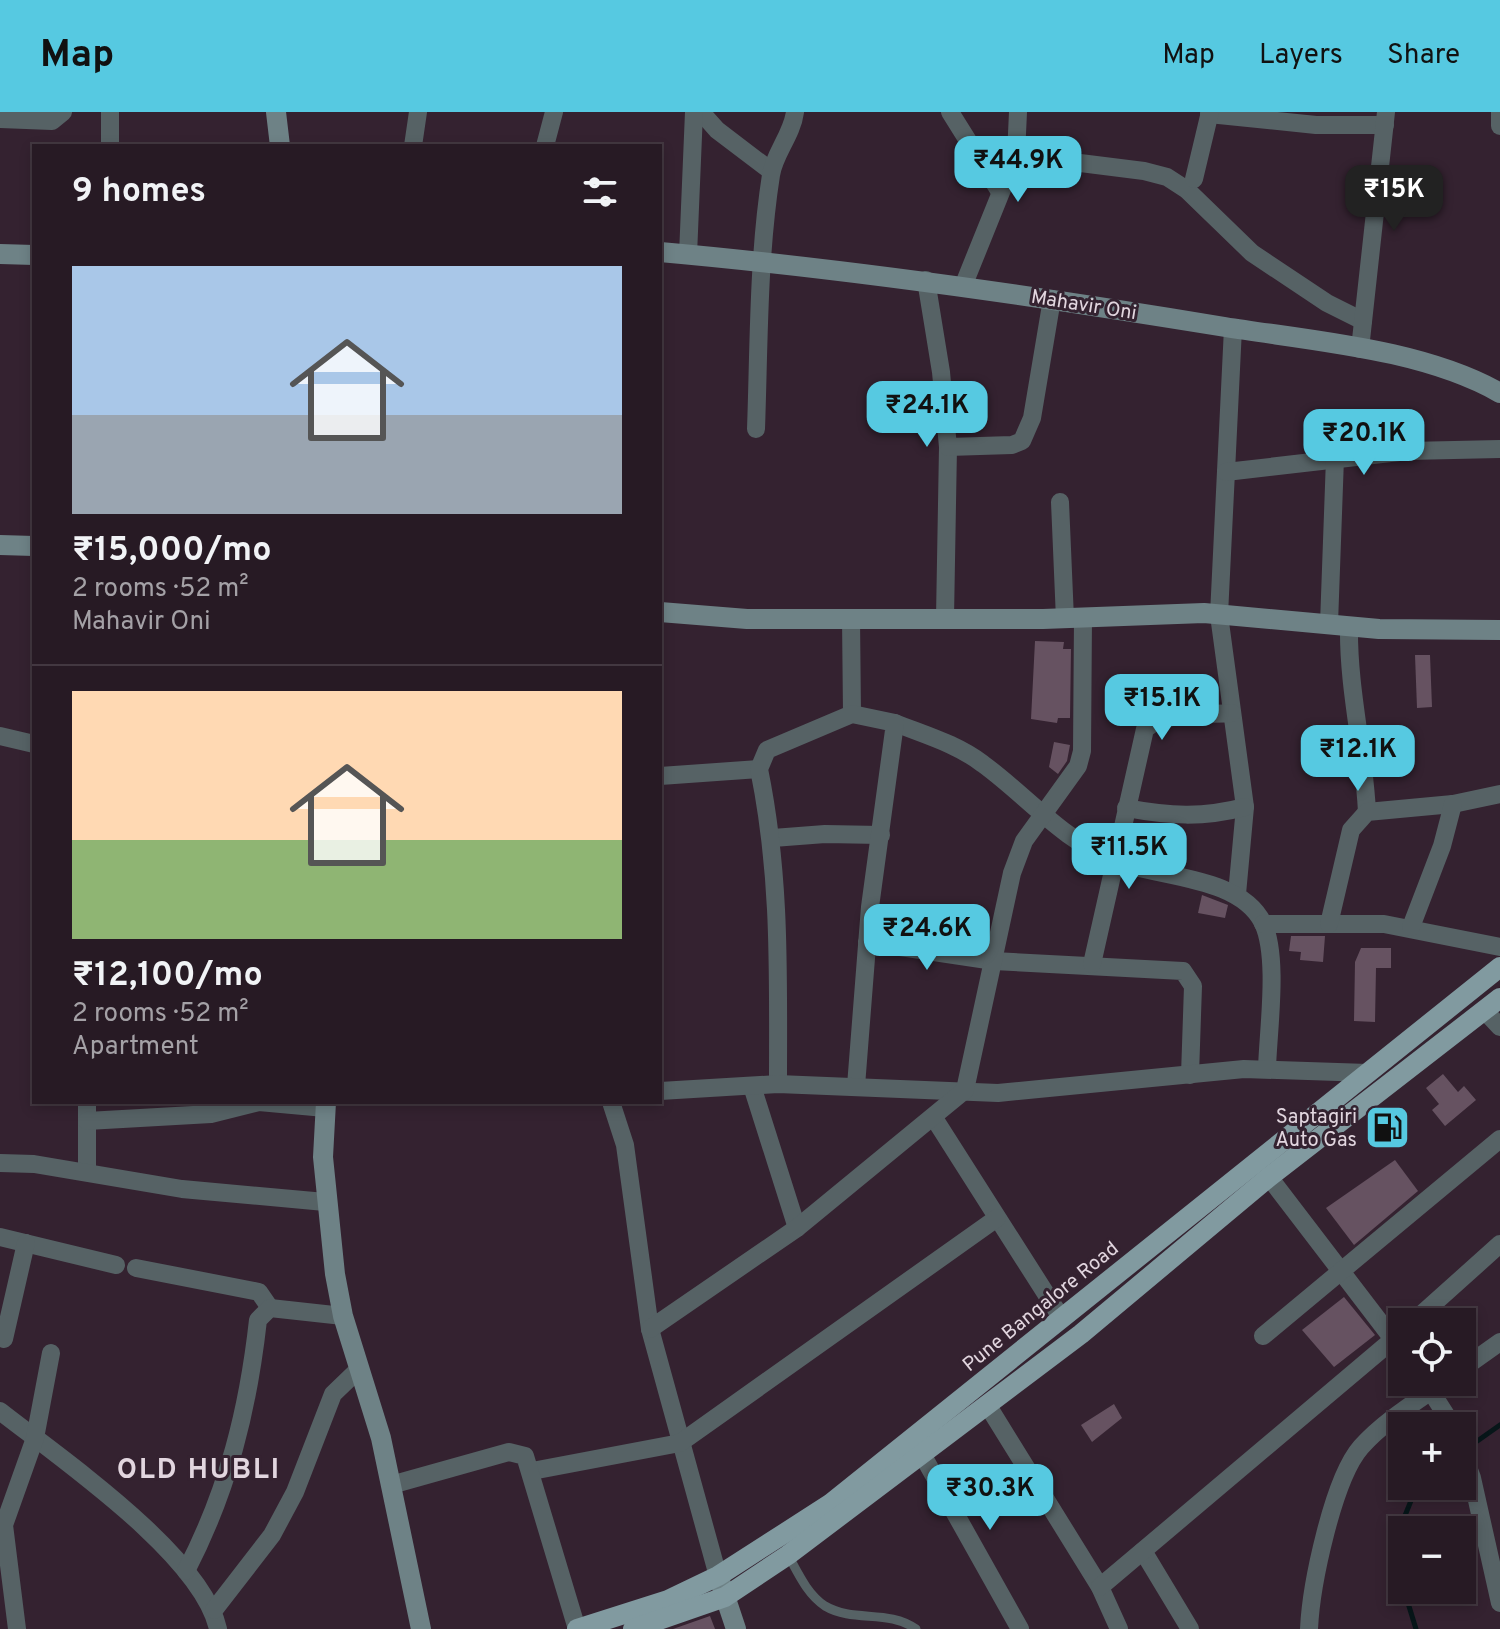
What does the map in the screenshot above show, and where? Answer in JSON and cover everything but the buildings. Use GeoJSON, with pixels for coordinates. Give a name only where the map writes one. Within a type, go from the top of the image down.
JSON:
{"type":"FeatureCollection","features":[{"type":"Feature","properties":{"kind":"main road","name":"Pune Bangalore Road"},"geometry":{"type":"LineString","coordinates":[[577,1629],[668,1600],[718,1576],[830,1504],[1500,967]]}},
{"type":"Feature","properties":{"kind":"main road"},"geometry":{"type":"LineString","coordinates":[[633,1629],[725,1597],[788,1555],[988,1406],[1383,1086],[1492,1004]]}},
{"type":"Feature","properties":{"kind":"street"},"geometry":{"type":"LineString","coordinates":[[0,119],[52,121],[63,112]]}},
{"type":"Feature","properties":{"kind":"street"},"geometry":{"type":"LineString","coordinates":[[110,112],[110,144]]}},
{"type":"Feature","properties":{"kind":"street"},"geometry":{"type":"LineString","coordinates":[[276,112],[280,144]]}},
{"type":"Feature","properties":{"kind":"street"},"geometry":{"type":"LineString","coordinates":[[413,144],[418,112]]}},
{"type":"Feature","properties":{"kind":"street"},"geometry":{"type":"LineString","coordinates":[[546,144],[554,112]]}},
{"type":"Feature","properties":{"kind":"street"},"geometry":{"type":"LineString","coordinates":[[688,255],[694,112]]}},
{"type":"Feature","properties":{"kind":"street"},"geometry":{"type":"LineString","coordinates":[[701,112],[717,130],[771,171]]}},
{"type":"Feature","properties":{"kind":"street"},"geometry":{"type":"LineString","coordinates":[[756,429],[763,261],[771,171],[784,148],[795,112]]}},
{"type":"Feature","properties":{"kind":"street"},"geometry":{"type":"LineString","coordinates":[[950,112],[1000,192]]}},
{"type":"Feature","properties":{"kind":"street"},"geometry":{"type":"LineString","coordinates":[[964,284],[1016,155],[1018,112]]}},
{"type":"Feature","properties":{"kind":"street"},"geometry":{"type":"LineString","coordinates":[[1500,112],[1500,126]]}},
{"type":"Feature","properties":{"kind":"street"},"geometry":{"type":"LineString","coordinates":[[1194,179],[1210,113],[1316,125],[1386,118],[1360,349]]}},
{"type":"Feature","properties":{"kind":"street"},"geometry":{"type":"LineString","coordinates":[[1016,155],[1167,177],[1187,190],[1252,253],[1327,303],[1363,321]]}},
{"type":"Feature","properties":{"kind":"street","name":"Mahavir Oni"},"geometry":{"type":"LineString","coordinates":[[662,252],[964,284],[1360,349],[1445,369],[1500,393]]}},
{"type":"Feature","properties":{"kind":"street"},"geometry":{"type":"LineString","coordinates":[[0,254],[32,255]]}},
{"type":"Feature","properties":{"kind":"street"},"geometry":{"type":"LineString","coordinates":[[926,280],[941,372],[948,447],[945,618]]}},
{"type":"Feature","properties":{"kind":"street"},"geometry":{"type":"LineString","coordinates":[[948,447],[1012,445],[1022,441],[1032,418],[1052,299]]}},
{"type":"Feature","properties":{"kind":"street"},"geometry":{"type":"LineString","coordinates":[[1233,328],[1219,615],[1245,807],[1237,894]]}},
{"type":"Feature","properties":{"kind":"street"},"geometry":{"type":"LineString","coordinates":[[1226,472],[1408,451],[1500,449]]}},
{"type":"Feature","properties":{"kind":"street"},"geometry":{"type":"LineString","coordinates":[[1335,458],[1339,625],[1364,760],[1367,812]]}},
{"type":"Feature","properties":{"kind":"street"},"geometry":{"type":"LineString","coordinates":[[650,1329],[797,1228],[965,1090],[1012,873],[1024,841],[1070,781],[1082,751],[1074,618],[1060,502]]}},
{"type":"Feature","properties":{"kind":"street"},"geometry":{"type":"LineString","coordinates":[[0,545],[32,546]]}},
{"type":"Feature","properties":{"kind":"street"},"geometry":{"type":"LineString","coordinates":[[662,612],[747,619],[1219,615],[1339,625],[1500,630]]}},
{"type":"Feature","properties":{"kind":"street"},"geometry":{"type":"LineString","coordinates":[[851,618],[852,714]]}},
{"type":"Feature","properties":{"kind":"street"},"geometry":{"type":"LineString","coordinates":[[1092,964],[1145,729],[1152,722],[1169,718],[1232,713]]}},
{"type":"Feature","properties":{"kind":"street"},"geometry":{"type":"LineString","coordinates":[[778,1084],[779,916],[773,838],[759,769],[767,750],[852,714],[895,723],[958,747],[985,765],[1042,816],[1114,861],[1237,894],[1263,924],[1270,948],[1267,1069]]}},
{"type":"Feature","properties":{"kind":"street"},"geometry":{"type":"LineString","coordinates":[[856,1086],[867,942],[895,723]]}},
{"type":"Feature","properties":{"kind":"street"},"geometry":{"type":"LineString","coordinates":[[0,736],[32,744]]}},
{"type":"Feature","properties":{"kind":"street"},"geometry":{"type":"LineString","coordinates":[[662,776],[759,769]]}},
{"type":"Feature","properties":{"kind":"street"},"geometry":{"type":"LineString","coordinates":[[1329,924],[1351,830],[1367,812],[1453,804],[1500,794]]}},
{"type":"Feature","properties":{"kind":"street"},"geometry":{"type":"LineString","coordinates":[[1411,927],[1442,846],[1453,804]]}},
{"type":"Feature","properties":{"kind":"street"},"geometry":{"type":"LineString","coordinates":[[1126,808],[1179,817],[1207,816],[1245,807]]}},
{"type":"Feature","properties":{"kind":"street"},"geometry":{"type":"LineString","coordinates":[[773,838],[825,834],[881,835]]}},
{"type":"Feature","properties":{"kind":"street"},"geometry":{"type":"LineString","coordinates":[[1263,924],[1411,927],[1500,947]]}},
{"type":"Feature","properties":{"kind":"street"},"geometry":{"type":"LineString","coordinates":[[867,942],[994,961],[1167,967],[1183,971],[1193,986],[1190,1075]]}},
{"type":"Feature","properties":{"kind":"street"},"geometry":{"type":"LineString","coordinates":[[1492,1004],[1500,1027]]}},
{"type":"Feature","properties":{"kind":"street"},"geometry":{"type":"LineString","coordinates":[[662,1091],[778,1084],[998,1093],[1267,1069],[1368,1073]]}},
{"type":"Feature","properties":{"kind":"street"},"geometry":{"type":"LineString","coordinates":[[752,1086],[797,1228]]}},
{"type":"Feature","properties":{"kind":"street"},"geometry":{"type":"LineString","coordinates":[[87,1104],[87,1172]]}},
{"type":"Feature","properties":{"kind":"street"},"geometry":{"type":"LineString","coordinates":[[87,1121],[200,1115],[250,1104]]}},
{"type":"Feature","properties":{"kind":"street"},"geometry":{"type":"LineString","coordinates":[[304,1104],[326,1105],[325,1202],[343,1316],[391,1485],[421,1629]]}},
{"type":"Feature","properties":{"kind":"street"},"geometry":{"type":"LineString","coordinates":[[612,1104],[625,1145],[650,1329],[718,1576],[736,1629]]}},
{"type":"Feature","properties":{"kind":"street"},"geometry":{"type":"LineString","coordinates":[[934,1118],[1062,1319]]}},
{"type":"Feature","properties":{"kind":"street"},"geometry":{"type":"LineString","coordinates":[[1263,1336],[1500,1139]]}},
{"type":"Feature","properties":{"kind":"street"},"geometry":{"type":"LineString","coordinates":[[0,1163],[87,1172],[182,1189],[325,1202]]}},
{"type":"Feature","properties":{"kind":"street"},"geometry":{"type":"LineString","coordinates":[[1269,1177],[1388,1327]]}},
{"type":"Feature","properties":{"kind":"street"},"geometry":{"type":"LineString","coordinates":[[532,1471],[680,1443],[997,1218]]}},
{"type":"Feature","properties":{"kind":"street"},"geometry":{"type":"LineString","coordinates":[[0,1237],[116,1265]]}},
{"type":"Feature","properties":{"kind":"street"},"geometry":{"type":"LineString","coordinates":[[4,1339],[26,1243]]}},
{"type":"Feature","properties":{"kind":"street"},"geometry":{"type":"LineString","coordinates":[[1429,1308],[1500,1244]]}},
{"type":"Feature","properties":{"kind":"street"},"geometry":{"type":"LineString","coordinates":[[136,1268],[259,1292],[270,1308],[343,1316]]}},
{"type":"Feature","properties":{"kind":"street"},"geometry":{"type":"LineString","coordinates":[[186,1571],[211,1523],[229,1475],[242,1431],[258,1320],[270,1308]]}},
{"type":"Feature","properties":{"kind":"street"},"geometry":{"type":"LineString","coordinates":[[1476,1359],[1500,1342]]}},
{"type":"Feature","properties":{"kind":"street"},"geometry":{"type":"LineString","coordinates":[[1100,1587],[1388,1350]]}},
{"type":"Feature","properties":{"kind":"street"},"geometry":{"type":"LineString","coordinates":[[17,1629],[4,1525],[35,1438],[51,1353]]}},
{"type":"Feature","properties":{"kind":"street"},"geometry":{"type":"LineString","coordinates":[[214,1610],[272,1535],[295,1492],[333,1394],[359,1369]]}},
{"type":"Feature","properties":{"kind":"street"},"geometry":{"type":"LineString","coordinates":[[1309,1629],[1319,1564],[1347,1470],[1361,1447],[1420,1396]]}},
{"type":"Feature","properties":{"kind":"street"},"geometry":{"type":"LineString","coordinates":[[988,1406],[1100,1587],[1119,1629]]}},
{"type":"Feature","properties":{"kind":"street"},"geometry":{"type":"LineString","coordinates":[[0,1411],[121,1506],[199,1583],[214,1610],[218,1629]]}},
{"type":"Feature","properties":{"kind":"street"},"geometry":{"type":"LineString","coordinates":[[391,1485],[509,1452],[525,1456],[577,1629]]}},
{"type":"Feature","properties":{"kind":"street"},"geometry":{"type":"LineString","coordinates":[[923,1456],[1020,1629]]}},
{"type":"Feature","properties":{"kind":"street"},"geometry":{"type":"LineString","coordinates":[[1476,1496],[1500,1603]]}},
{"type":"Feature","properties":{"kind":"street"},"geometry":{"type":"LineString","coordinates":[[1143,1551],[1190,1629]]}},
{"type":"Feature","properties":{"kind":"lane"},"geometry":{"type":"LineString","coordinates":[[788,1555],[807,1589],[825,1606],[842,1612],[902,1619],[916,1629]]}},
{"type":"Feature","properties":{"kind":"waterway"},"geometry":{"type":"LineString","coordinates":[[1476,1442],[1500,1425]]}},
{"type":"Feature","properties":{"kind":"waterway"},"geometry":{"type":"LineString","coordinates":[[1405,1516],[1411,1500]]}},
{"type":"Feature","properties":{"kind":"waterway"},"geometry":{"type":"LineString","coordinates":[[1408,1604],[1416,1629]]}},
{"type":"Feature","properties":{"kind":"place","name":"Saptagiri Auto Gas"},"geometry":{"type":"Point","coordinates":[1388,1128]}},
{"type":"Feature","properties":{"kind":"district","name":"OLD HUBLI"},"geometry":{"type":"Point","coordinates":[199,1468]}}]}
